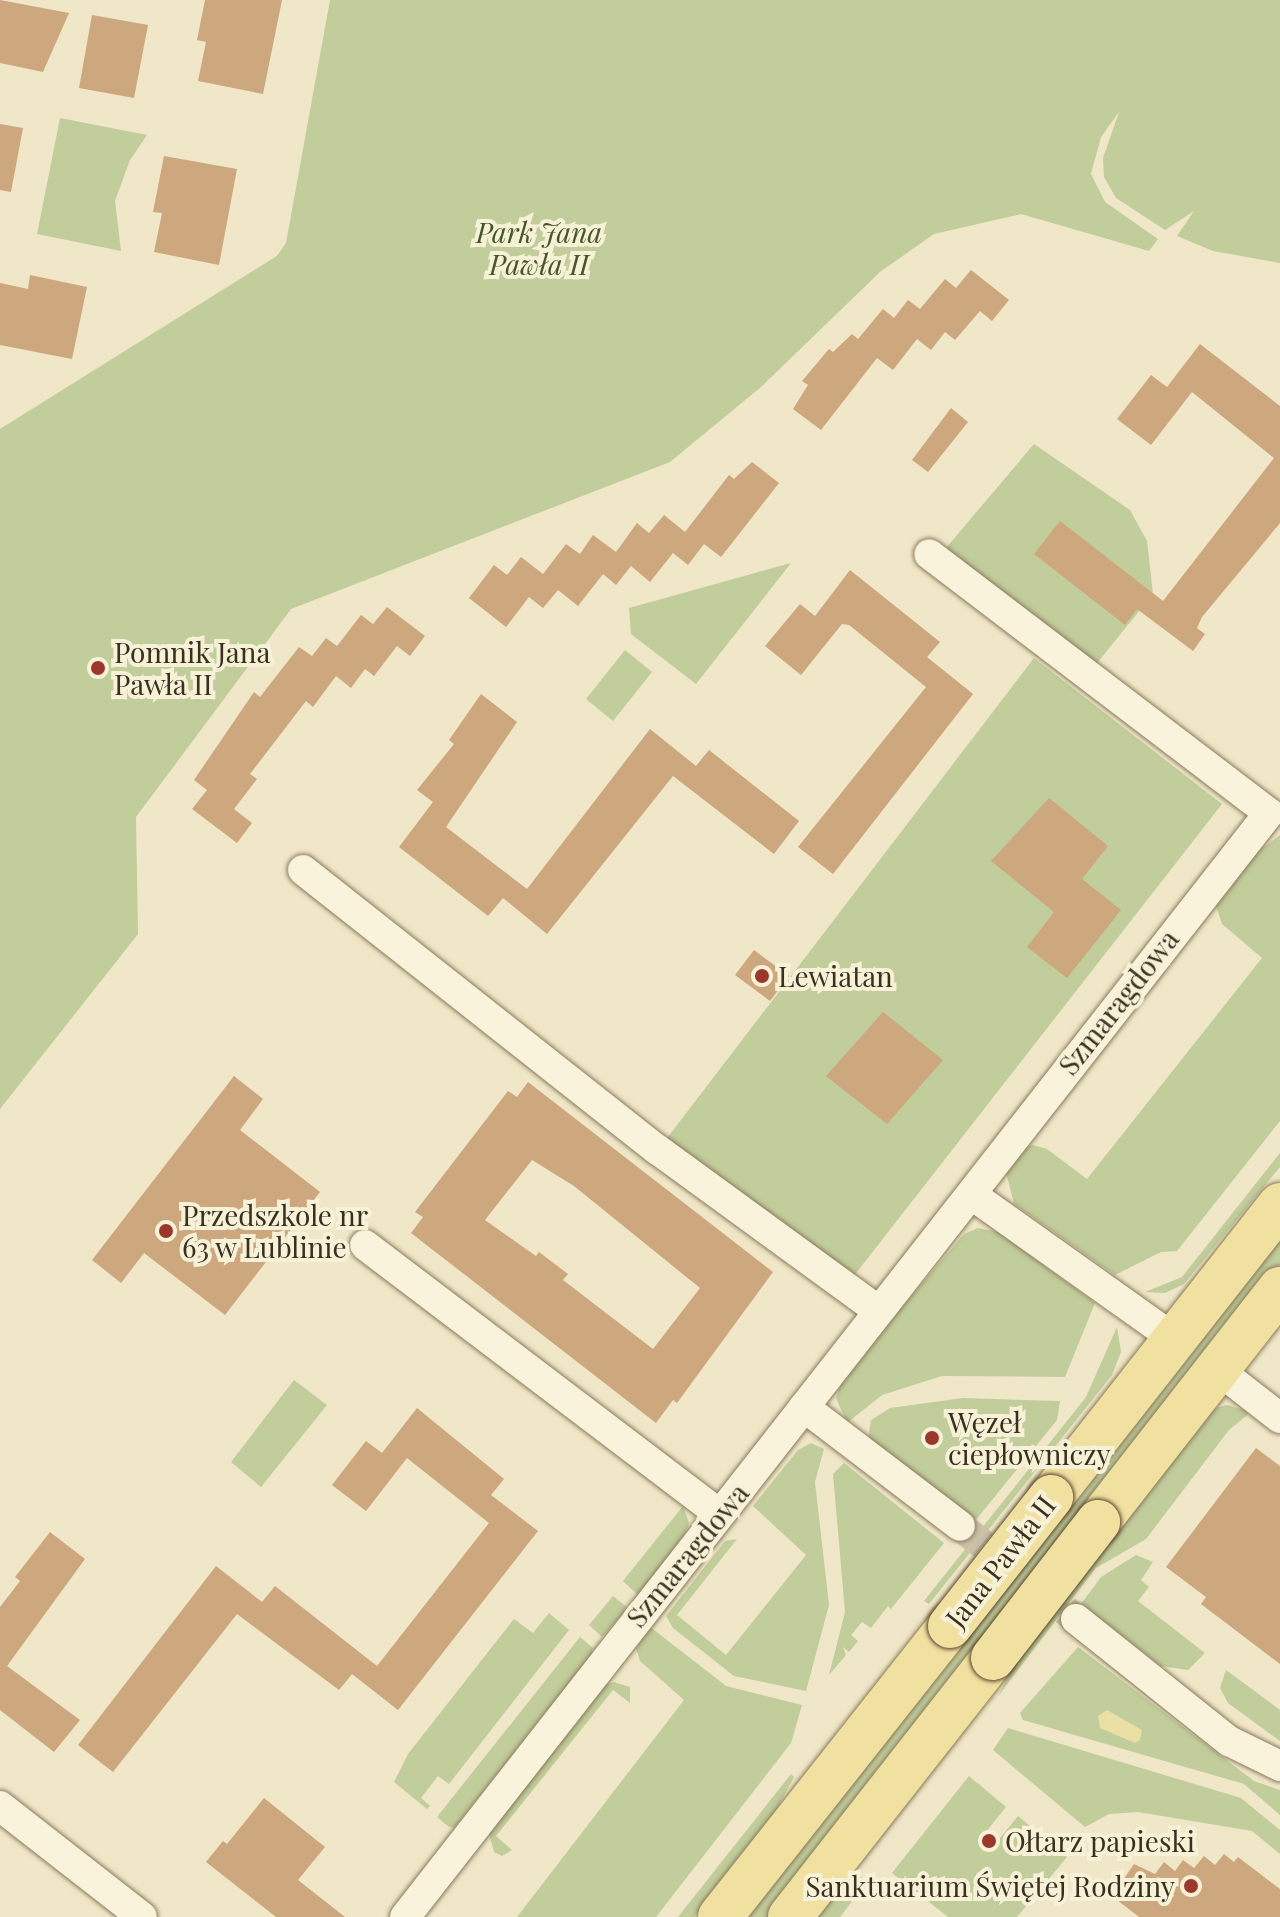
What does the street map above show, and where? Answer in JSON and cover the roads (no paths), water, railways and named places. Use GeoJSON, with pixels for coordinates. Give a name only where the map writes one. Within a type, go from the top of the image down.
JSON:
{"type":"FeatureCollection","features":[{"type":"Feature","properties":{"kind":"main road","name":"Jana Pawła II"},"geometry":{"type":"LineString","coordinates":[[720,1917],[1280,1205]]}},
{"type":"Feature","properties":{"kind":"main road","name":"Jana Pawła II"},"geometry":{"type":"LineString","coordinates":[[790,1917],[1280,1289]]}},
{"type":"Feature","properties":{"kind":"street","name":"Szmaragdowa"},"geometry":{"type":"LineString","coordinates":[[405,1917],[1269,813],[929,554]]}},
{"type":"Feature","properties":{"kind":"street"},"geometry":{"type":"LineString","coordinates":[[303,870],[658,1150],[879,1311]]}},
{"type":"Feature","properties":{"kind":"street"},"geometry":{"type":"LineString","coordinates":[[972,1195],[1173,1338]]}},
{"type":"Feature","properties":{"kind":"street"},"geometry":{"type":"LineString","coordinates":[[365,1245],[720,1514]]}},
{"type":"Feature","properties":{"kind":"street"},"geometry":{"type":"LineString","coordinates":[[1217,1369],[1280,1418]]}},
{"type":"Feature","properties":{"kind":"street"},"geometry":{"type":"LineString","coordinates":[[804,1407],[960,1526]]}},
{"type":"Feature","properties":{"kind":"street"},"geometry":{"type":"LineString","coordinates":[[1076,1619],[1229,1741],[1280,1766]]}},
{"type":"Feature","properties":{"kind":"street"},"geometry":{"type":"LineString","coordinates":[[0,1806],[142,1917]]}},
{"type":"Feature","properties":{"kind":"tunnel"},"geometry":{"type":"LineString","coordinates":[[960,1526],[1076,1619]]}},
{"type":"Feature","properties":{"kind":"place","name":"Pomnik Jana Pawła II"},"geometry":{"type":"Point","coordinates":[98,668]}},
{"type":"Feature","properties":{"kind":"place","name":"Lewiatan"},"geometry":{"type":"Point","coordinates":[762,976]}},
{"type":"Feature","properties":{"kind":"place","name":"Przedszkole nr 63 w Lublinie"},"geometry":{"type":"Point","coordinates":[166,1231]}},
{"type":"Feature","properties":{"kind":"place","name":"Węzeł ciepłowniczy"},"geometry":{"type":"Point","coordinates":[932,1438]}},
{"type":"Feature","properties":{"kind":"place","name":"Ołtarz papieski"},"geometry":{"type":"Point","coordinates":[989,1841]}},
{"type":"Feature","properties":{"kind":"place","name":"Sanktuarium Świętej Rodziny"},"geometry":{"type":"Point","coordinates":[1191,1886]}},
{"type":"Feature","properties":{"kind":"park label","name":"Park Jana Pawła II"},"geometry":{"type":"Point","coordinates":[539,248]}}]}
